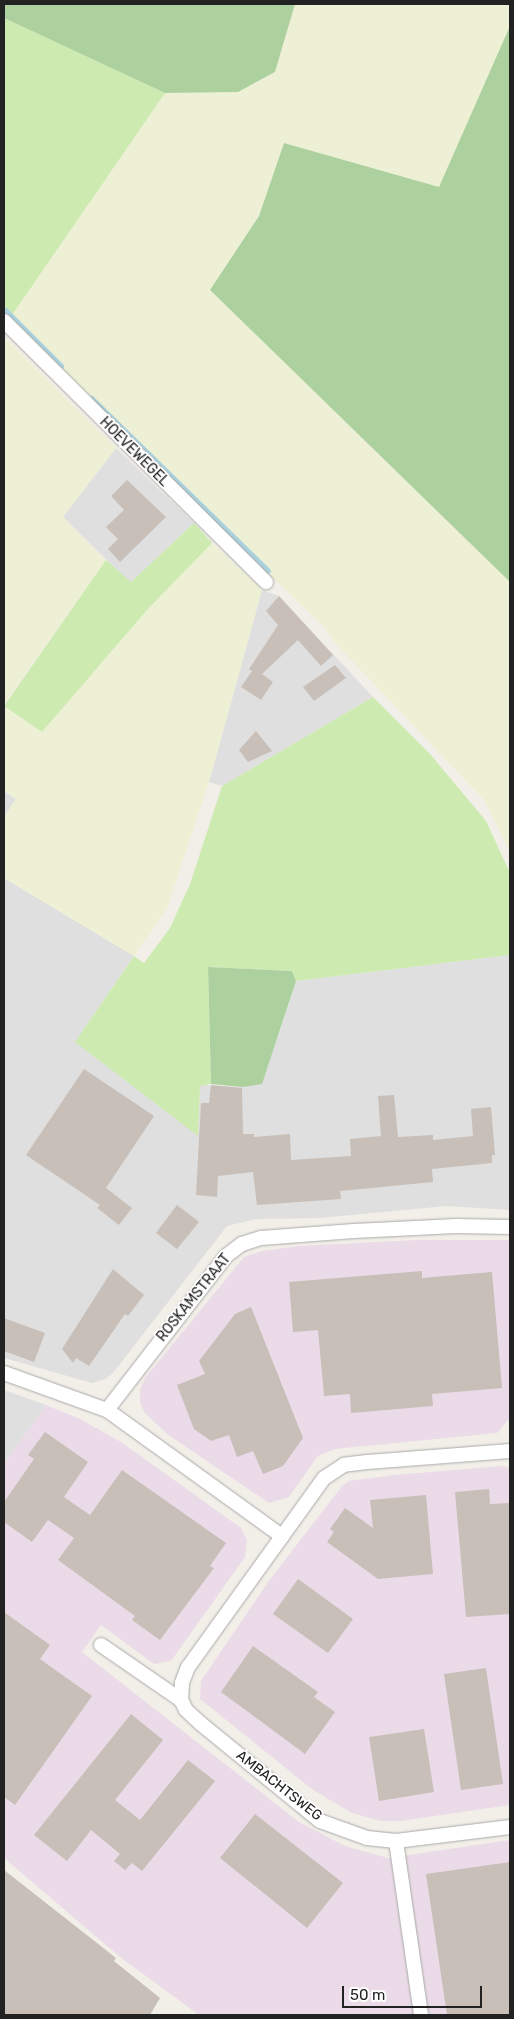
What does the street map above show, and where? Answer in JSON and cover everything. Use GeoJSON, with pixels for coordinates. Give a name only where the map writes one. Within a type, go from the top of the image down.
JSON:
{"type":"FeatureCollection","features":[{"type":"Feature","properties":{"kind":"street","name":"HOEVEWEGEL"},"geometry":{"type":"LineString","coordinates":[[4,321],[266,582]]}},
{"type":"Feature","properties":{"kind":"street","name":"ROSKAMSTRAAT"},"geometry":{"type":"LineString","coordinates":[[107,1410],[226,1256],[242,1244],[261,1238],[354,1231],[456,1226],[510,1227]]}},
{"type":"Feature","properties":{"kind":"street"},"geometry":{"type":"LineString","coordinates":[[4,1373],[107,1410],[282,1536]]}},
{"type":"Feature","properties":{"kind":"street"},"geometry":{"type":"LineString","coordinates":[[181,1700],[182,1683],[188,1667],[324,1478],[344,1465],[510,1451]]}},
{"type":"Feature","properties":{"kind":"street","name":"AMBACHTSWEG"},"geometry":{"type":"LineString","coordinates":[[101,1645],[181,1700],[186,1710],[200,1724],[320,1821],[367,1838],[396,1841],[510,1827]]}},
{"type":"Feature","properties":{"kind":"street"},"geometry":{"type":"LineString","coordinates":[[396,1841],[421,2015]]}},
{"type":"Feature","properties":{"kind":"shaded area"},"geometry":{"type":"Polygon","coordinates":[[[116,448],[194,523],[130,583],[63,517],[116,448]]]}},
{"type":"Feature","properties":{"kind":"shaded area"},"geometry":{"type":"Polygon","coordinates":[[[262,590],[279,596],[373,697],[222,786],[209,782],[262,590]]]}},
{"type":"Feature","properties":{"kind":"shaded area"},"geometry":{"type":"Polygon","coordinates":[[[4,791],[16,799],[4,817],[4,791]]]}},
{"type":"Feature","properties":{"kind":"shaded area"},"geometry":{"type":"Polygon","coordinates":[[[4,878],[134,956],[75,1042],[198,1135],[200,1085],[242,1087],[278,1037],[296,981],[510,955],[510,1210],[447,1206],[320,1218],[255,1219],[227,1226],[113,1373],[105,1379],[92,1383],[4,1358],[4,878]]]}},
{"type":"Feature","properties":{"kind":"shaded area"},"geometry":{"type":"Polygon","coordinates":[[[417,1240],[510,1240],[510,1418],[497,1433],[335,1449],[318,1456],[289,1497],[269,1503],[167,1434],[145,1413],[140,1403],[140,1390],[145,1378],[244,1257],[262,1251],[299,1246],[417,1240]]]}},
{"type":"Feature","properties":{"kind":"shaded area"},"geometry":{"type":"Polygon","coordinates":[[[4,1390],[46,1405],[4,1464],[4,1390]]]}},
{"type":"Feature","properties":{"kind":"shaded area"},"geometry":{"type":"Polygon","coordinates":[[[46,1405],[80,1419],[121,1442],[241,1528],[247,1540],[245,1557],[171,1661],[154,1664],[101,1625],[82,1652],[299,1822],[345,1846],[388,1858],[510,1840],[510,2015],[199,2015],[120,1957],[4,1858],[4,1464],[46,1405]]]}},
{"type":"Feature","properties":{"kind":"shaded area"},"geometry":{"type":"Polygon","coordinates":[[[503,1466],[510,1468],[510,1805],[400,1821],[380,1821],[352,1813],[313,1790],[200,1699],[201,1681],[268,1582],[342,1486],[349,1481],[394,1475],[503,1466]]]}},
{"type":"Feature","properties":{"kind":"green space"},"geometry":{"type":"Polygon","coordinates":[[[4,4],[295,4],[275,72],[238,92],[165,93],[4,18],[4,4]]]}},
{"type":"Feature","properties":{"kind":"green space"},"geometry":{"type":"Polygon","coordinates":[[[295,4],[510,4],[510,26],[505,42],[439,187],[284,143],[259,216],[210,290],[510,582],[510,852],[484,800],[335,643],[324,627],[269,574],[265,577],[10,318],[165,93],[238,92],[275,73],[295,4]]]}},
{"type":"Feature","properties":{"kind":"green space"},"geometry":{"type":"Polygon","coordinates":[[[4,18],[165,93],[10,318],[4,312],[4,18]]]}},
{"type":"Feature","properties":{"kind":"green space"},"geometry":{"type":"Polygon","coordinates":[[[510,26],[510,582],[210,290],[259,216],[284,143],[439,187],[510,26]]]}},
{"type":"Feature","properties":{"kind":"green space"},"geometry":{"type":"Polygon","coordinates":[[[4,337],[116,448],[63,517],[106,560],[4,704],[4,337]]]}},
{"type":"Feature","properties":{"kind":"green space"},"geometry":{"type":"Polygon","coordinates":[[[194,523],[212,543],[147,610],[42,732],[4,706],[106,560],[131,582],[194,523]]]}},
{"type":"Feature","properties":{"kind":"green space"},"geometry":{"type":"Polygon","coordinates":[[[212,543],[262,590],[209,782],[167,909],[134,956],[4,878],[4,817],[16,799],[4,791],[4,706],[42,732],[147,610],[212,543]]]}},
{"type":"Feature","properties":{"kind":"green space"},"geometry":{"type":"Polygon","coordinates":[[[373,697],[430,754],[486,821],[510,873],[510,955],[296,981],[292,971],[208,967],[211,1084],[200,1086],[198,1136],[75,1042],[134,956],[144,963],[170,928],[190,884],[222,786],[373,697]]]}},
{"type":"Feature","properties":{"kind":"green space"},"geometry":{"type":"Polygon","coordinates":[[[208,967],[292,971],[296,981],[262,1084],[242,1087],[211,1084],[208,967]]]}},
{"type":"Feature","properties":{"kind":"building"},"geometry":{"type":"Polygon","coordinates":[[[127,480],[166,517],[120,562],[108,549],[118,539],[106,527],[124,510],[111,496],[127,480]]]}},
{"type":"Feature","properties":{"kind":"building"},"geometry":{"type":"Polygon","coordinates":[[[279,596],[333,655],[321,666],[298,640],[262,674],[273,682],[261,700],[241,687],[252,671],[249,669],[278,625],[266,611],[279,596]]]}},
{"type":"Feature","properties":{"kind":"building"},"geometry":{"type":"Polygon","coordinates":[[[335,665],[346,678],[314,701],[303,687],[335,665]]]}},
{"type":"Feature","properties":{"kind":"building"},"geometry":{"type":"Polygon","coordinates":[[[256,731],[272,751],[248,762],[239,750],[256,731]]]}},
{"type":"Feature","properties":{"kind":"building"},"geometry":{"type":"Polygon","coordinates":[[[84,1069],[154,1116],[106,1188],[132,1208],[119,1225],[97,1208],[100,1205],[26,1155],[84,1069]]]}},
{"type":"Feature","properties":{"kind":"building"},"geometry":{"type":"Polygon","coordinates":[[[211,1085],[242,1088],[243,1134],[254,1134],[254,1137],[290,1134],[291,1160],[351,1156],[350,1139],[381,1136],[378,1096],[394,1095],[398,1137],[433,1135],[433,1140],[473,1136],[471,1109],[491,1107],[495,1155],[492,1155],[492,1163],[432,1169],[433,1182],[340,1191],[341,1199],[257,1205],[253,1172],[218,1176],[217,1197],[196,1195],[201,1103],[209,1103],[211,1085]]]}},
{"type":"Feature","properties":{"kind":"building"},"geometry":{"type":"Polygon","coordinates":[[[177,1205],[199,1222],[177,1249],[156,1233],[177,1205]]]}},
{"type":"Feature","properties":{"kind":"building"},"geometry":{"type":"Polygon","coordinates":[[[113,1269],[144,1295],[128,1316],[125,1314],[89,1366],[76,1358],[73,1363],[62,1349],[113,1269]]]}},
{"type":"Feature","properties":{"kind":"building"},"geometry":{"type":"Polygon","coordinates":[[[422,1271],[422,1278],[492,1272],[502,1388],[432,1394],[433,1406],[351,1413],[350,1394],[324,1396],[318,1330],[293,1332],[289,1282],[422,1271]]]}},
{"type":"Feature","properties":{"kind":"building"},"geometry":{"type":"Polygon","coordinates":[[[251,1307],[303,1438],[283,1466],[263,1474],[253,1451],[237,1457],[229,1435],[211,1441],[194,1429],[177,1385],[205,1374],[199,1361],[235,1314],[251,1307]]]}},
{"type":"Feature","properties":{"kind":"building"},"geometry":{"type":"Polygon","coordinates":[[[4,1318],[45,1333],[34,1362],[4,1351],[4,1318]]]}},
{"type":"Feature","properties":{"kind":"building"},"geometry":{"type":"Polygon","coordinates":[[[45,1432],[88,1462],[64,1497],[90,1515],[122,1470],[226,1543],[210,1566],[214,1568],[160,1640],[132,1620],[135,1616],[58,1560],[74,1538],[48,1520],[32,1542],[4,1522],[4,1502],[34,1459],[28,1455],[45,1432]]]}},
{"type":"Feature","properties":{"kind":"building"},"geometry":{"type":"Polygon","coordinates":[[[489,1489],[490,1504],[510,1503],[510,1614],[466,1617],[455,1492],[489,1489]]]}},
{"type":"Feature","properties":{"kind":"building"},"geometry":{"type":"Polygon","coordinates":[[[426,1495],[433,1574],[378,1579],[327,1542],[334,1532],[330,1529],[345,1508],[373,1528],[370,1500],[426,1495]]]}},
{"type":"Feature","properties":{"kind":"building"},"geometry":{"type":"Polygon","coordinates":[[[298,1579],[353,1619],[328,1653],[273,1614],[298,1579]]]}},
{"type":"Feature","properties":{"kind":"building"},"geometry":{"type":"Polygon","coordinates":[[[4,1612],[50,1645],[40,1659],[92,1696],[15,1805],[4,1797],[4,1612]]]}},
{"type":"Feature","properties":{"kind":"building"},"geometry":{"type":"Polygon","coordinates":[[[253,1646],[318,1692],[314,1697],[335,1712],[305,1754],[221,1692],[253,1646]]]}},
{"type":"Feature","properties":{"kind":"building"},"geometry":{"type":"Polygon","coordinates":[[[486,1668],[503,1784],[461,1790],[444,1674],[486,1668]]]}},
{"type":"Feature","properties":{"kind":"building"},"geometry":{"type":"Polygon","coordinates":[[[131,1714],[163,1740],[115,1800],[140,1820],[188,1760],[215,1781],[142,1871],[132,1863],[125,1870],[114,1861],[120,1854],[91,1830],[67,1861],[34,1835],[131,1714]]]}},
{"type":"Feature","properties":{"kind":"building"},"geometry":{"type":"Polygon","coordinates":[[[424,1729],[434,1792],[379,1801],[369,1737],[424,1729]]]}},
{"type":"Feature","properties":{"kind":"building"},"geometry":{"type":"Polygon","coordinates":[[[255,1814],[343,1883],[307,1928],[220,1858],[255,1814]]]}},
{"type":"Feature","properties":{"kind":"building"},"geometry":{"type":"Polygon","coordinates":[[[510,1862],[510,2015],[447,2015],[426,1874],[510,1862]]]}},
{"type":"Feature","properties":{"kind":"building"},"geometry":{"type":"Polygon","coordinates":[[[4,1870],[116,1958],[114,1961],[160,1998],[150,2015],[4,2015],[4,1870]]]}},
{"type":"Feature","properties":{"kind":"waterway"},"geometry":{"type":"LineString","coordinates":[[6,311],[61,366]]}},
{"type":"Feature","properties":{"kind":"waterway"},"geometry":{"type":"LineString","coordinates":[[92,399],[268,571]]}}]}
